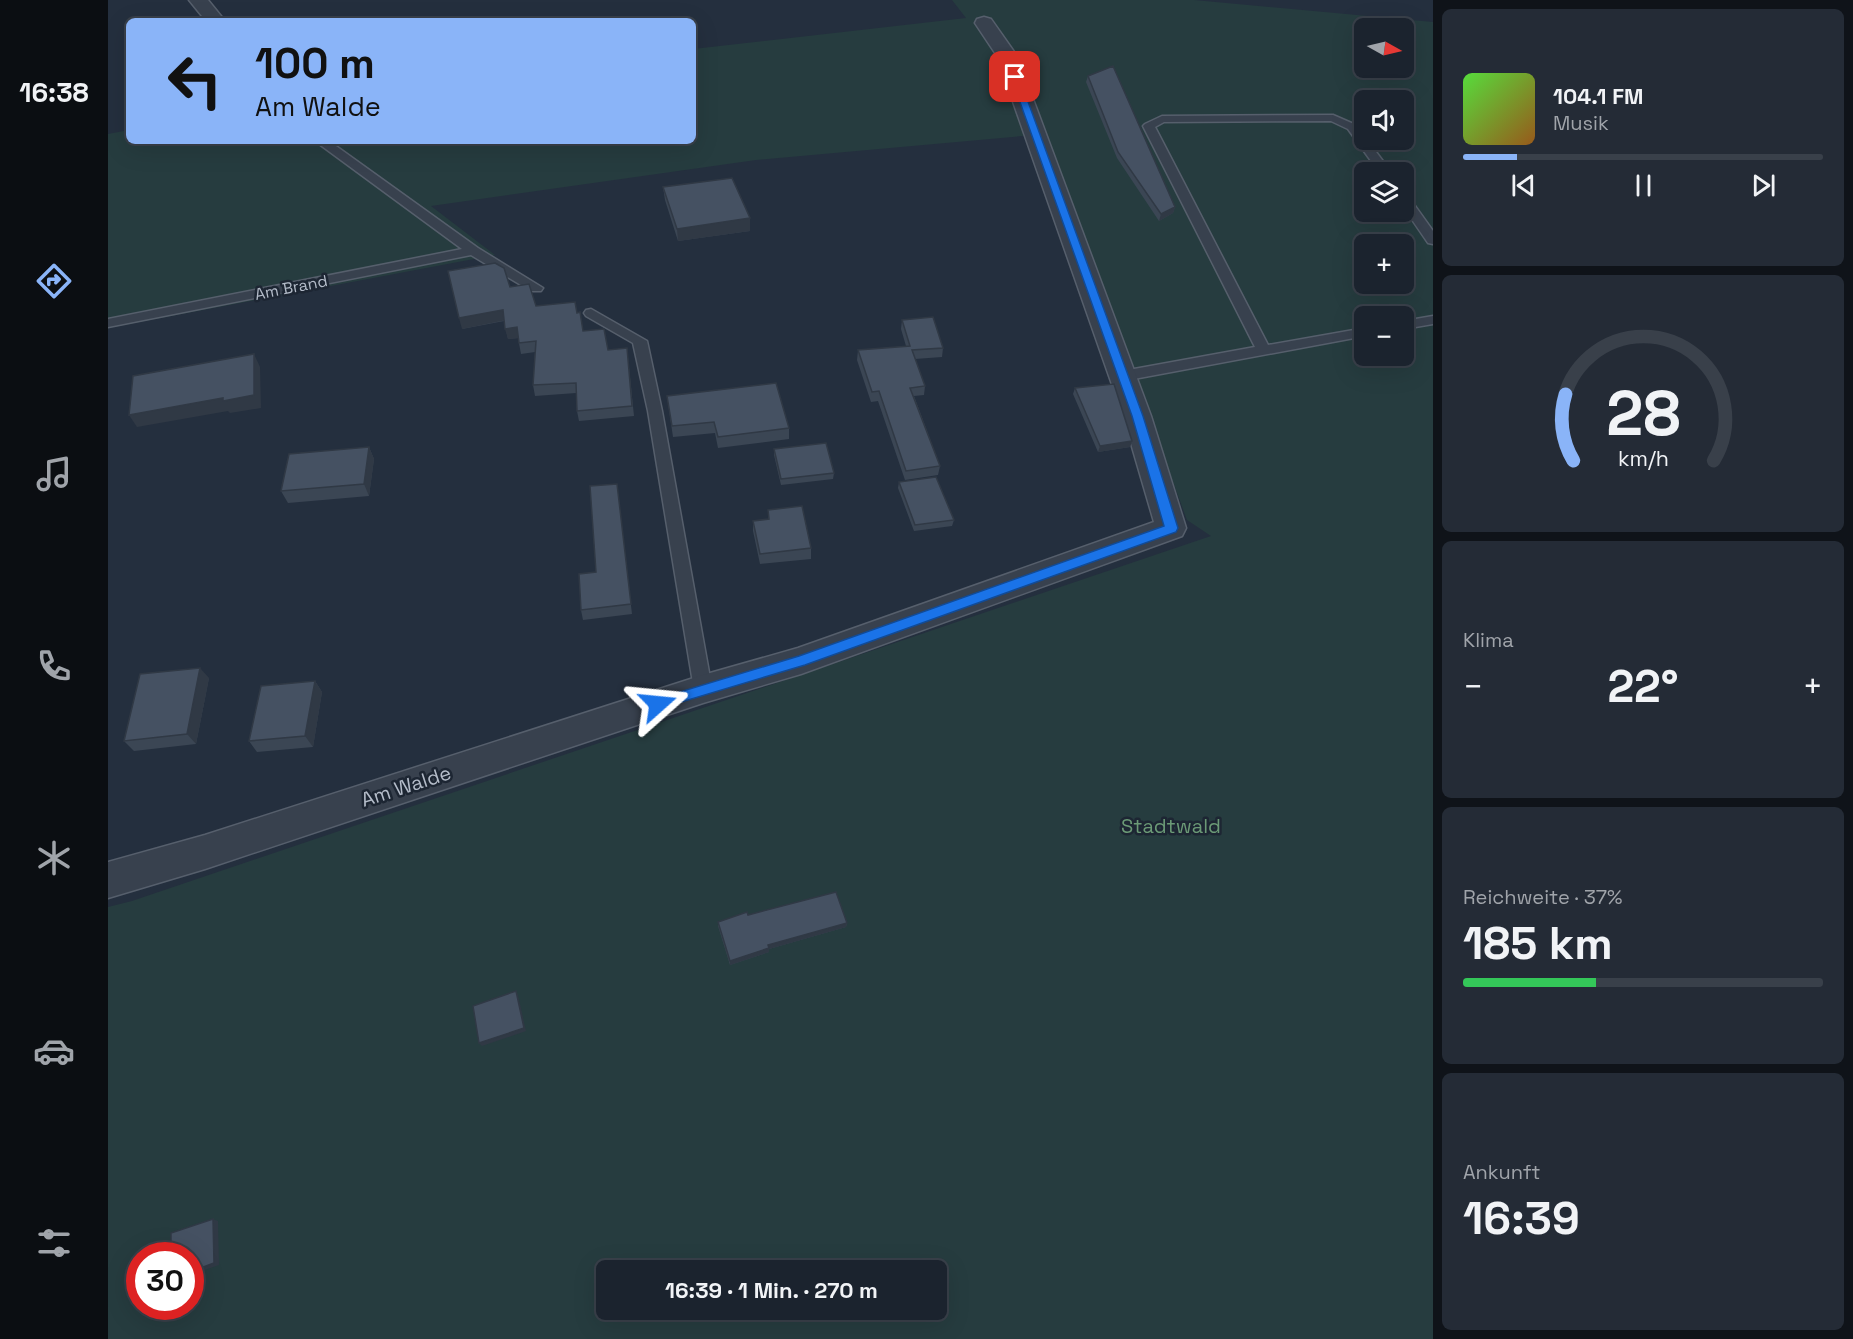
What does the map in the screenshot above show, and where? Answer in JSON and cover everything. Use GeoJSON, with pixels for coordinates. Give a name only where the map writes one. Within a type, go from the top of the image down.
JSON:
{"type":"FeatureCollection","features":[{"type":"Feature","properties":{"kind":"street"},"geometry":{"type":"LineString","coordinates":[[198,0],[213,18]]}},
{"type":"Feature","properties":{"kind":"street","name":"Am Walde"},"geometry":{"type":"LineString","coordinates":[[108,880],[205,852],[703,689],[801,661],[1171,528],[1123,376],[1007,56],[984,23]]}},
{"type":"Feature","properties":{"kind":"lane"},"geometry":{"type":"LineString","coordinates":[[1264,351],[1149,126],[1162,119],[1333,118],[1353,128],[1378,162]]}},
{"type":"Feature","properties":{"kind":"lane"},"geometry":{"type":"LineString","coordinates":[[325,144],[473,251],[536,288]]}},
{"type":"Feature","properties":{"kind":"lane"},"geometry":{"type":"LineString","coordinates":[[1414,214],[1433,240]]}},
{"type":"Feature","properties":{"kind":"lane","name":"Am Brand"},"geometry":{"type":"LineString","coordinates":[[108,323],[473,251]]}},
{"type":"Feature","properties":{"kind":"lane"},"geometry":{"type":"LineString","coordinates":[[591,313],[640,341],[657,423],[703,689]]}},
{"type":"Feature","properties":{"kind":"lane"},"geometry":{"type":"LineString","coordinates":[[1414,323],[1433,320]]}},
{"type":"Feature","properties":{"kind":"lane"},"geometry":{"type":"LineString","coordinates":[[1123,376],[1354,334]]}},
{"type":"Feature","properties":{"kind":"green space","name":"Stadtwald"},"geometry":{"type":"Polygon","coordinates":[[[952,0],[1194,0],[1390,18],[1354,18],[1354,78],[1414,78],[1414,20],[1433,22],[1433,1339],[108,1339],[108,907],[132,901],[1211,536],[1187,520],[1045,134],[756,160],[431,206],[495,255],[108,328],[108,134],[126,131],[126,144],[696,144],[696,49],[966,18],[952,0]]]}},
{"type":"Feature","properties":{"kind":"building"},"geometry":{"type":"Polygon","coordinates":[[[1113,66],[1175,207],[1161,214],[1118,152],[1088,76],[1113,66]]]}},
{"type":"Feature","properties":{"kind":"building"},"geometry":{"type":"Polygon","coordinates":[[[732,178],[750,218],[677,229],[663,187],[732,178]]]}},
{"type":"Feature","properties":{"kind":"building"},"geometry":{"type":"Polygon","coordinates":[[[495,263],[504,268],[510,287],[529,284],[536,306],[575,302],[577,313],[580,312],[583,331],[604,329],[608,350],[627,348],[632,406],[577,411],[576,383],[533,385],[536,341],[519,343],[517,327],[505,329],[503,310],[459,318],[448,271],[495,263]]]}},
{"type":"Feature","properties":{"kind":"building"},"geometry":{"type":"Polygon","coordinates":[[[933,317],[943,348],[912,350],[925,386],[910,388],[940,466],[906,471],[879,391],[872,392],[858,350],[910,346],[902,320],[933,317]]]}},
{"type":"Feature","properties":{"kind":"building"},"geometry":{"type":"Polygon","coordinates":[[[254,354],[254,395],[223,401],[223,398],[129,415],[133,376],[254,354]]]}},
{"type":"Feature","properties":{"kind":"building"},"geometry":{"type":"Polygon","coordinates":[[[776,383],[789,428],[718,437],[714,422],[672,426],[667,396],[776,383]]]}},
{"type":"Feature","properties":{"kind":"building"},"geometry":{"type":"Polygon","coordinates":[[[1114,384],[1132,441],[1100,446],[1075,388],[1114,384]]]}},
{"type":"Feature","properties":{"kind":"building"},"geometry":{"type":"Polygon","coordinates":[[[826,443],[834,473],[781,479],[774,449],[826,443]]]}},
{"type":"Feature","properties":{"kind":"building"},"geometry":{"type":"Polygon","coordinates":[[[369,447],[364,484],[281,491],[289,454],[369,447]]]}},
{"type":"Feature","properties":{"kind":"building"},"geometry":{"type":"Polygon","coordinates":[[[936,477],[954,520],[915,525],[899,482],[936,477]]]}},
{"type":"Feature","properties":{"kind":"building"},"geometry":{"type":"Polygon","coordinates":[[[617,484],[631,604],[581,610],[579,574],[596,572],[590,486],[617,484]]]}},
{"type":"Feature","properties":{"kind":"building"},"geometry":{"type":"Polygon","coordinates":[[[802,506],[811,548],[760,554],[753,521],[769,519],[768,510],[802,506]]]}},
{"type":"Feature","properties":{"kind":"building"},"geometry":{"type":"Polygon","coordinates":[[[200,668],[187,734],[124,741],[140,674],[200,668]]]}},
{"type":"Feature","properties":{"kind":"building"},"geometry":{"type":"Polygon","coordinates":[[[315,681],[305,736],[249,741],[261,686],[315,681]]]}},
{"type":"Feature","properties":{"kind":"building"},"geometry":{"type":"Polygon","coordinates":[[[836,892],[847,923],[768,945],[769,948],[730,961],[718,922],[747,912],[748,915],[836,892]]]}},
{"type":"Feature","properties":{"kind":"building"},"geometry":{"type":"Polygon","coordinates":[[[516,991],[524,1028],[479,1043],[473,1006],[516,991]]]}},
{"type":"Feature","properties":{"kind":"building"},"geometry":{"type":"Polygon","coordinates":[[[213,1219],[214,1263],[204,1267],[204,1242],[171,1242],[171,1233],[213,1219]]]}},
{"type":"Feature","properties":{"kind":"route"},"geometry":{"type":"LineString","coordinates":[[658,704],[801,661],[1171,528],[1137,416],[1015,77]]}}]}
